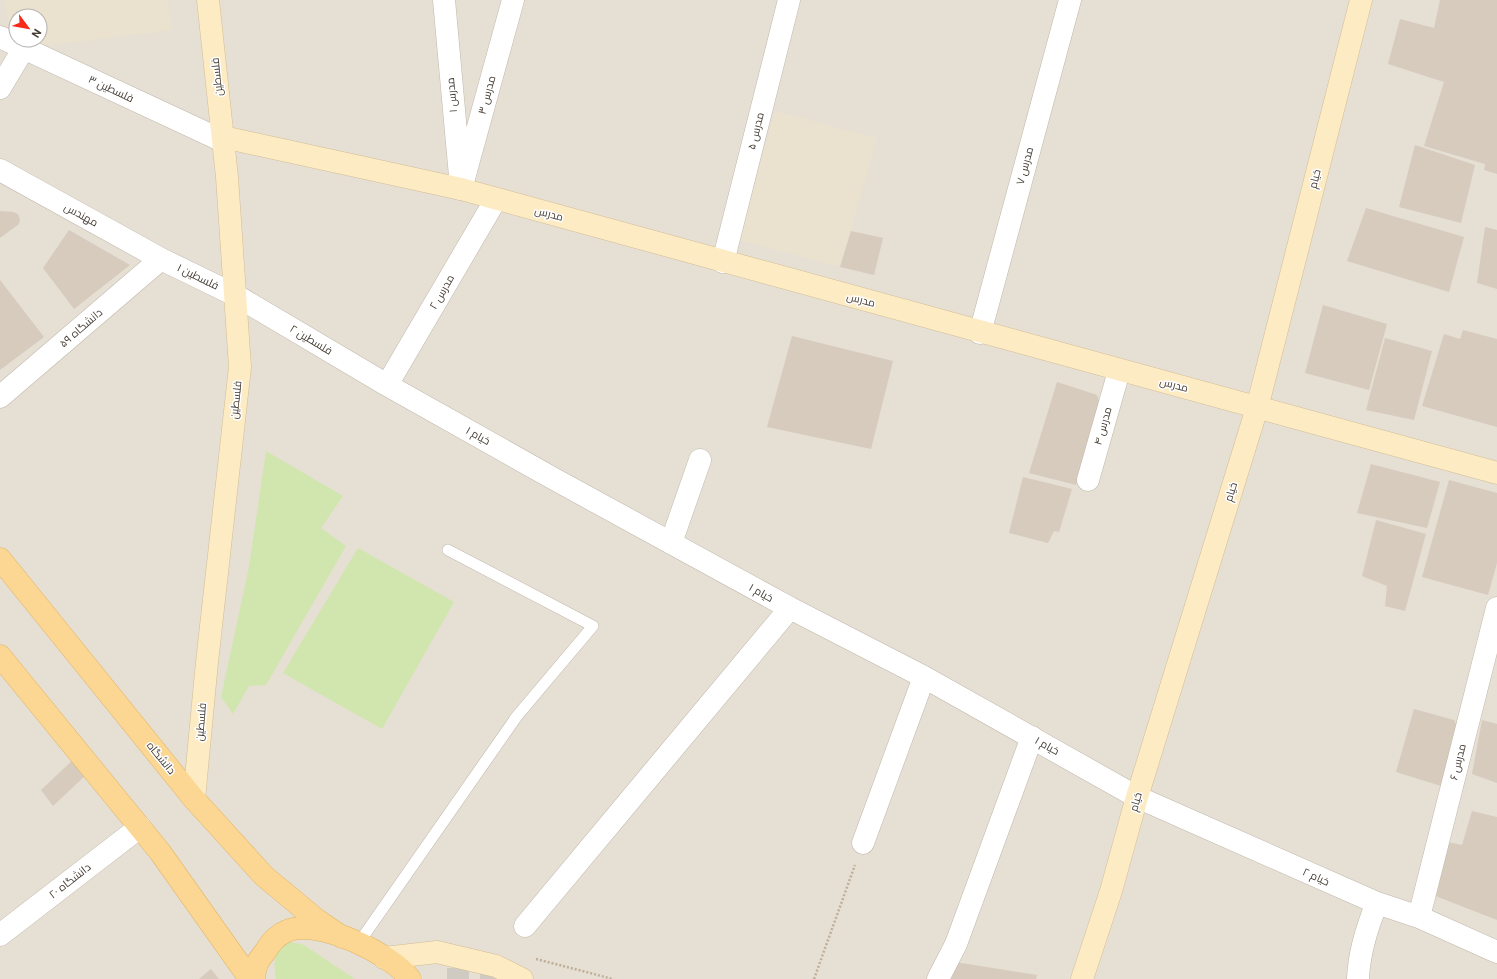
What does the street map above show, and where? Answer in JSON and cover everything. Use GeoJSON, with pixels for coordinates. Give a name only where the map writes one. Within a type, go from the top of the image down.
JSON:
{"type":"FeatureCollection","features":[{"type":"Feature","properties":{"kind":"main road","name":"دانشگاه"},"geometry":{"type":"LineString","coordinates":[[0,560],[194,799],[264,876],[317,920],[350,940]]}},
{"type":"Feature","properties":{"kind":"main road"},"geometry":{"type":"LineString","coordinates":[[0,656],[160,852],[250,979]]}},
{"type":"Feature","properties":{"kind":"main road"},"geometry":{"type":"LineString","coordinates":[[254,979],[254,967],[276,937],[288,930],[316,928],[350,940],[384,958],[410,979]]}},
{"type":"Feature","properties":{"kind":"street","name":"فلسطین"},"geometry":{"type":"LineString","coordinates":[[194,799],[207,662],[240,367],[223,139],[208,0]]}},
{"type":"Feature","properties":{"kind":"street","name":"مدرس ۱"},"geometry":{"type":"LineString","coordinates":[[444,0],[461,189]]}},
{"type":"Feature","properties":{"kind":"street","name":"مدرس ۳"},"geometry":{"type":"LineString","coordinates":[[461,189],[514,0]]}},
{"type":"Feature","properties":{"kind":"street","name":"مدرس ۵"},"geometry":{"type":"LineString","coordinates":[[723,262],[789,0]]}},
{"type":"Feature","properties":{"kind":"street","name":"مدرس ۷"},"geometry":{"type":"LineString","coordinates":[[980,333],[1070,0]]}},
{"type":"Feature","properties":{"kind":"street","name":"خیام"},"geometry":{"type":"LineString","coordinates":[[1082,979],[1111,891],[1137,797],[1257,408],[1361,0]]}},
{"type":"Feature","properties":{"kind":"street","name":"فلسطین ۳"},"geometry":{"type":"LineString","coordinates":[[24,48],[223,139]]}},
{"type":"Feature","properties":{"kind":"street"},"geometry":{"type":"LineString","coordinates":[[0,88],[24,48]]}},
{"type":"Feature","properties":{"kind":"street","name":"مدرس"},"geometry":{"type":"LineString","coordinates":[[223,139],[461,189],[980,333],[1497,473]]}},
{"type":"Feature","properties":{"kind":"street","name":"مهندس"},"geometry":{"type":"LineString","coordinates":[[0,170],[161,259]]}},
{"type":"Feature","properties":{"kind":"street","name":"مدرس ۲"},"geometry":{"type":"LineString","coordinates":[[387,385],[496,199]]}},
{"type":"Feature","properties":{"kind":"street","name":"فلسطین ۱"},"geometry":{"type":"LineString","coordinates":[[161,259],[235,295]]}},
{"type":"Feature","properties":{"kind":"street","name":"دانشگاه ۵۹"},"geometry":{"type":"LineString","coordinates":[[0,397],[161,259]]}},
{"type":"Feature","properties":{"kind":"street","name":"فلسطین ۲"},"geometry":{"type":"LineString","coordinates":[[235,295],[387,385]]}},
{"type":"Feature","properties":{"kind":"street","name":"مدرس ۴"},"geometry":{"type":"LineString","coordinates":[[1088,480],[1119,371]]}},
{"type":"Feature","properties":{"kind":"street","name":"خیام ۱"},"geometry":{"type":"LineString","coordinates":[[387,385],[790,608],[924,677],[1137,797]]}},
{"type":"Feature","properties":{"kind":"street"},"geometry":{"type":"LineString","coordinates":[[671,543],[700,460]]}},
{"type":"Feature","properties":{"kind":"street"},"geometry":{"type":"LineString","coordinates":[[525,926],[790,608]]}},
{"type":"Feature","properties":{"kind":"street","name":"مدرس ۶"},"geometry":{"type":"LineString","coordinates":[[1419,917],[1497,608]]}},
{"type":"Feature","properties":{"kind":"street"},"geometry":{"type":"LineString","coordinates":[[863,843],[924,677]]}},
{"type":"Feature","properties":{"kind":"street"},"geometry":{"type":"LineString","coordinates":[[938,979],[956,944],[1032,737]]}},
{"type":"Feature","properties":{"kind":"street","name":"خیام ۲"},"geometry":{"type":"LineString","coordinates":[[1137,797],[1376,903],[1419,917],[1497,952]]}},
{"type":"Feature","properties":{"kind":"street","name":"دانشگاه ۲۰"},"geometry":{"type":"LineString","coordinates":[[0,935],[140,827]]}},
{"type":"Feature","properties":{"kind":"street"},"geometry":{"type":"LineString","coordinates":[[1358,979],[1358,964],[1376,903]]}},
{"type":"Feature","properties":{"kind":"street"},"geometry":{"type":"LineString","coordinates":[[384,958],[437,952],[496,966],[522,979]]}},
{"type":"Feature","properties":{"kind":"lane"},"geometry":{"type":"LineString","coordinates":[[350,940],[517,716],[593,626],[448,550]]}},
{"type":"Feature","properties":{"kind":"path"},"geometry":{"type":"LineString","coordinates":[[814,979],[863,843]]}},
{"type":"Feature","properties":{"kind":"path"},"geometry":{"type":"LineString","coordinates":[[530,957],[613,979]]}},
{"type":"Feature","properties":{"kind":"shaded area"},"geometry":{"type":"Polygon","coordinates":[[[0,0],[1497,0],[1497,979],[0,979],[0,0]]]}},
{"type":"Feature","properties":{"kind":"shaded area"},"geometry":{"type":"Polygon","coordinates":[[[5,0],[168,0],[172,30],[48,45],[48,8],[8,8],[8,25],[5,0]]]}},
{"type":"Feature","properties":{"kind":"shaded area"},"geometry":{"type":"Polygon","coordinates":[[[11,48],[27,48],[11,50],[11,48]]]}},
{"type":"Feature","properties":{"kind":"shaded area"},"geometry":{"type":"Polygon","coordinates":[[[775,111],[877,138],[840,267],[739,240],[775,111]]]}},
{"type":"Feature","properties":{"kind":"green space"},"geometry":{"type":"Polygon","coordinates":[[[266,451],[343,496],[321,528],[346,546],[266,685],[249,686],[233,714],[221,697],[249,567],[266,451]]]}},
{"type":"Feature","properties":{"kind":"green space"},"geometry":{"type":"Polygon","coordinates":[[[358,548],[454,602],[382,729],[283,673],[358,548]]]}},
{"type":"Feature","properties":{"kind":"green space"},"geometry":{"type":"Polygon","coordinates":[[[286,941],[304,945],[355,979],[276,979],[275,958],[286,941]]]}},
{"type":"Feature","properties":{"kind":"building"},"geometry":{"type":"Polygon","coordinates":[[[1440,0],[1497,0],[1497,174],[1484,170],[1485,164],[1424,146],[1444,82],[1388,64],[1400,19],[1434,28],[1440,0]]]}},
{"type":"Feature","properties":{"kind":"building"},"geometry":{"type":"Polygon","coordinates":[[[1415,145],[1475,165],[1461,223],[1399,207],[1415,145]]]}},
{"type":"Feature","properties":{"kind":"building"},"geometry":{"type":"Polygon","coordinates":[[[1366,208],[1464,237],[1449,292],[1347,261],[1366,208]]]}},
{"type":"Feature","properties":{"kind":"building"},"geometry":{"type":"Polygon","coordinates":[[[0,211],[18,214],[20,220],[19,224],[0,238],[0,211]]]}},
{"type":"Feature","properties":{"kind":"building"},"geometry":{"type":"Polygon","coordinates":[[[1485,227],[1497,230],[1497,289],[1477,283],[1485,227]]]}},
{"type":"Feature","properties":{"kind":"building"},"geometry":{"type":"Polygon","coordinates":[[[69,230],[130,265],[74,309],[43,268],[69,230]]]}},
{"type":"Feature","properties":{"kind":"building"},"geometry":{"type":"Polygon","coordinates":[[[851,231],[883,238],[874,275],[840,267],[851,231]]]}},
{"type":"Feature","properties":{"kind":"building"},"geometry":{"type":"Polygon","coordinates":[[[0,280],[44,337],[0,370],[0,280]]]}},
{"type":"Feature","properties":{"kind":"building"},"geometry":{"type":"Polygon","coordinates":[[[1323,305],[1387,324],[1369,390],[1305,373],[1323,305]]]}},
{"type":"Feature","properties":{"kind":"building"},"geometry":{"type":"Polygon","coordinates":[[[1463,330],[1497,339],[1497,427],[1422,406],[1444,334],[1460,339],[1463,330]]]}},
{"type":"Feature","properties":{"kind":"building"},"geometry":{"type":"Polygon","coordinates":[[[792,336],[893,361],[871,449],[767,427],[792,336]]]}},
{"type":"Feature","properties":{"kind":"building"},"geometry":{"type":"Polygon","coordinates":[[[1385,338],[1432,351],[1414,420],[1366,410],[1385,338]]]}},
{"type":"Feature","properties":{"kind":"building"},"geometry":{"type":"Polygon","coordinates":[[[1057,382],[1097,395],[1100,404],[1076,485],[1029,473],[1057,382]]]}},
{"type":"Feature","properties":{"kind":"building"},"geometry":{"type":"Polygon","coordinates":[[[1371,464],[1440,482],[1427,528],[1357,513],[1371,464]]]}},
{"type":"Feature","properties":{"kind":"building"},"geometry":{"type":"Polygon","coordinates":[[[1023,477],[1072,489],[1059,532],[1054,531],[1048,543],[1009,533],[1023,477]]]}},
{"type":"Feature","properties":{"kind":"building"},"geometry":{"type":"Polygon","coordinates":[[[1449,480],[1497,493],[1497,563],[1488,595],[1422,577],[1449,480]]]}},
{"type":"Feature","properties":{"kind":"building"},"geometry":{"type":"Polygon","coordinates":[[[1376,520],[1426,534],[1405,611],[1385,606],[1387,586],[1362,576],[1376,520]]]}},
{"type":"Feature","properties":{"kind":"building"},"geometry":{"type":"Polygon","coordinates":[[[1414,709],[1454,720],[1458,728],[1441,786],[1396,772],[1414,709]]]}},
{"type":"Feature","properties":{"kind":"building"},"geometry":{"type":"Polygon","coordinates":[[[1482,720],[1497,724],[1497,783],[1472,774],[1482,720]]]}},
{"type":"Feature","properties":{"kind":"building"},"geometry":{"type":"Polygon","coordinates":[[[76,757],[88,773],[53,806],[41,790],[76,757]]]}},
{"type":"Feature","properties":{"kind":"building"},"geometry":{"type":"Polygon","coordinates":[[[1472,811],[1497,817],[1497,920],[1433,895],[1448,842],[1462,845],[1472,811]]]}},
{"type":"Feature","properties":{"kind":"building"},"geometry":{"type":"Polygon","coordinates":[[[955,962],[1037,975],[1036,979],[947,979],[955,962]]]}},
{"type":"Feature","properties":{"kind":"building"},"geometry":{"type":"Polygon","coordinates":[[[211,969],[219,979],[199,979],[211,969]]]}},
{"type":"Feature","properties":{"kind":"tunnel"},"geometry":{"type":"LineString","coordinates":[[447,979],[496,979]]}}]}
